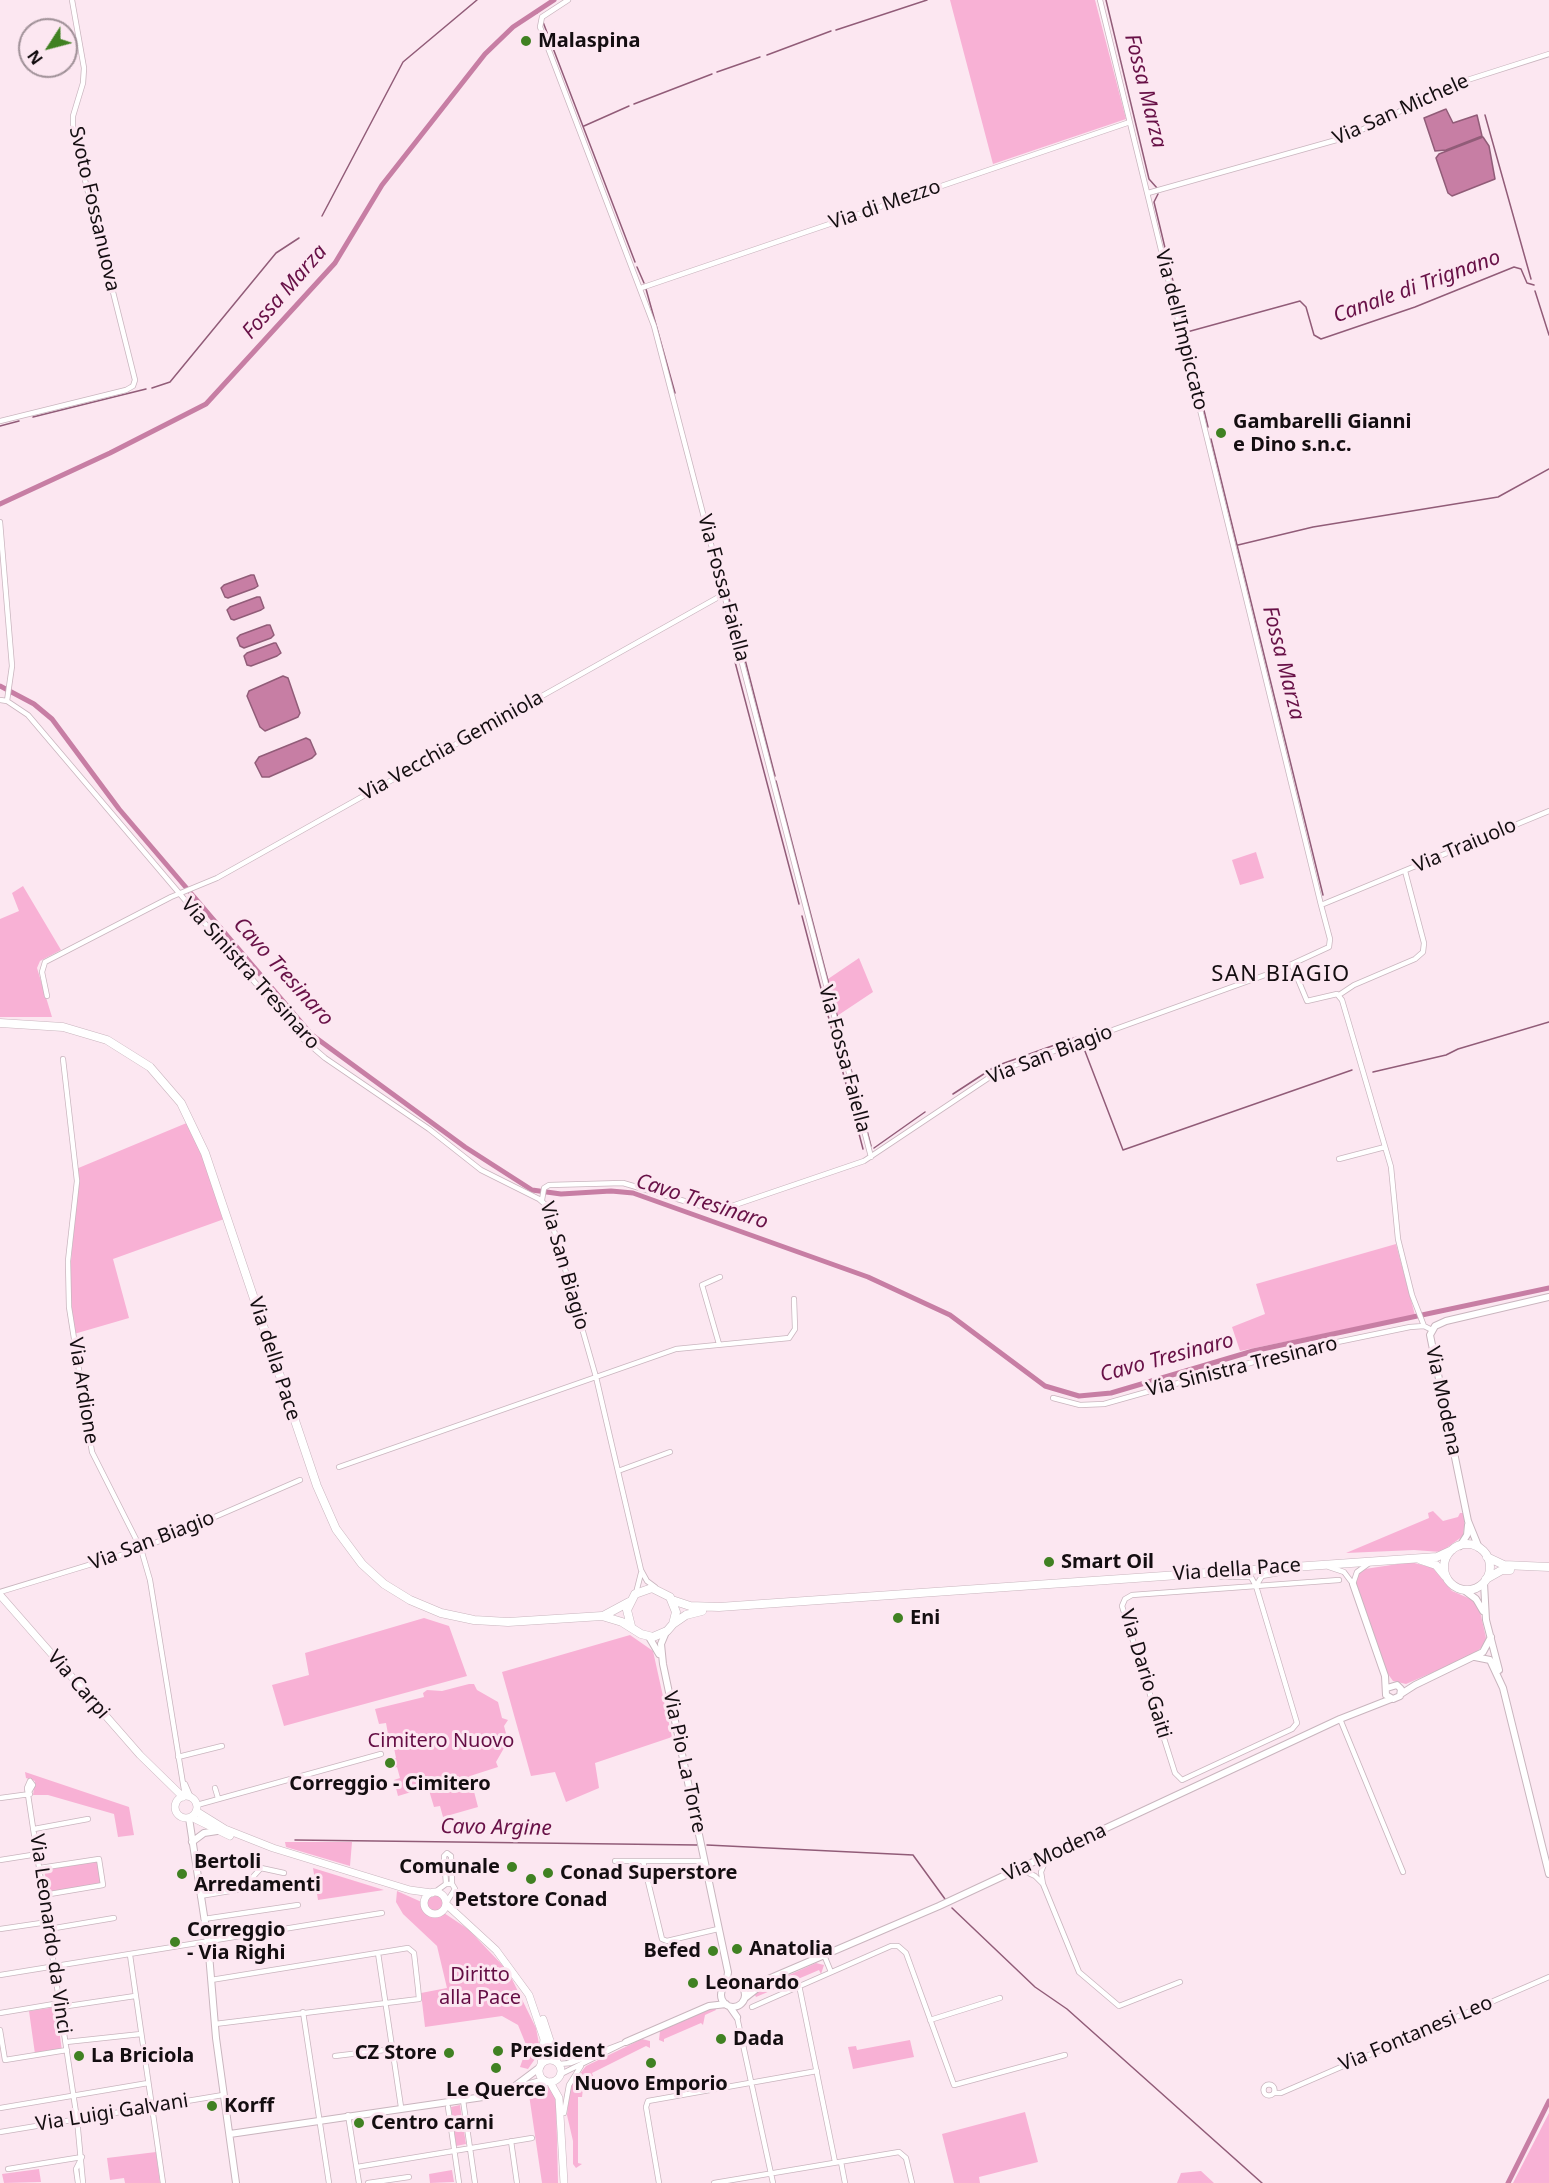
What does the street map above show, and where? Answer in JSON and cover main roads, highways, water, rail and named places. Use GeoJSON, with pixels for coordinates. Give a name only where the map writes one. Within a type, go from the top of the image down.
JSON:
{"type":"FeatureCollection","features":[{"type":"Feature","properties":{"kind":"main road","name":"Via della Pace"},"geometry":{"type":"LineString","coordinates":[[0,1023],[63,1027],[107,1040],[150,1067],[181,1103],[205,1153],[316,1486],[336,1529],[362,1564],[384,1584],[410,1600],[456,1617],[508,1622],[602,1616],[631,1626]]}},
{"type":"Feature","properties":{"kind":"main road","name":"Via della Pace"},"geometry":{"type":"LineString","coordinates":[[672,1600],[690,1606],[718,1607],[1384,1558],[1437,1557],[1467,1545],[1479,1548],[1487,1557]]}},
{"type":"Feature","properties":{"kind":"main road"},"geometry":{"type":"LineString","coordinates":[[1446,1576],[1444,1562],[1452,1550]]}},
{"type":"Feature","properties":{"kind":"main road"},"geometry":{"type":"LineString","coordinates":[[1487,1557],[1497,1564],[1533,1568]]}},
{"type":"Feature","properties":{"kind":"main road"},"geometry":{"type":"LineString","coordinates":[[1485,1581],[1489,1566],[1487,1557]]}},
{"type":"Feature","properties":{"kind":"main road","name":"Via della Pace"},"geometry":{"type":"LineString","coordinates":[[1396,1558],[1432,1563],[1453,1586],[1464,1590],[1475,1589],[1485,1581]]}},
{"type":"Feature","properties":{"kind":"main road"},"geometry":{"type":"LineString","coordinates":[[1485,1581],[1502,1570],[1549,1568]]}},
{"type":"Feature","properties":{"kind":"main road"},"geometry":{"type":"LineString","coordinates":[[646,1588],[658,1589],[672,1600],[676,1612],[673,1624],[667,1631],[649,1636],[631,1626],[627,1614],[629,1602],[635,1594],[646,1588]]}},
{"type":"Feature","properties":{"kind":"main road","name":"Via Carpi"},"geometry":{"type":"LineString","coordinates":[[2,1597],[157,1773],[175,1804],[176,1812],[187,1818]]}},
{"type":"Feature","properties":{"kind":"main road","name":"Via della Pace"},"geometry":{"type":"LineString","coordinates":[[602,1616],[629,1602]]}},
{"type":"Feature","properties":{"kind":"main road","name":"Via della Pace"},"geometry":{"type":"LineString","coordinates":[[673,1624],[690,1613],[718,1607]]}},
{"type":"Feature","properties":{"kind":"main road","name":"Via Carpi"},"geometry":{"type":"LineString","coordinates":[[157,1773],[188,1796],[196,1808],[219,1826],[273,1848]]}},
{"type":"Feature","properties":{"kind":"main road"},"geometry":{"type":"LineString","coordinates":[[175,1804],[188,1796]]}},
{"type":"Feature","properties":{"kind":"main road"},"geometry":{"type":"LineString","coordinates":[[196,1808],[187,1818],[217,1831],[410,1890],[443,1895],[446,1904],[502,1956],[547,2029],[560,2076],[564,2114],[562,2134]]}},
{"type":"Feature","properties":{"kind":"main road"},"geometry":{"type":"LineString","coordinates":[[410,1890],[428,1912],[461,1919]]}},
{"type":"Feature","properties":{"kind":"main road"},"geometry":{"type":"LineString","coordinates":[[424,1905],[426,1897],[434,1892]]}},
{"type":"Feature","properties":{"kind":"main road"},"geometry":{"type":"LineString","coordinates":[[438,1914],[446,1904]]}},
{"type":"Feature","properties":{"kind":"main road"},"geometry":{"type":"LineString","coordinates":[[532,2002],[544,2038],[540,2075],[559,2096],[564,2183]]}},
{"type":"Feature","properties":{"kind":"main road"},"geometry":{"type":"LineString","coordinates":[[540,2066],[550,2060],[558,2063]]}},
{"type":"Feature","properties":{"kind":"main road"},"geometry":{"type":"LineString","coordinates":[[547,2081],[560,2076]]}},
{"type":"Feature","properties":{"kind":"waterway"},"geometry":{"type":"LineString","coordinates":[[322,216],[403,62],[477,0]]}},
{"type":"Feature","properties":{"kind":"waterway","name":"Fossa Marza"},"geometry":{"type":"LineString","coordinates":[[0,504],[110,453],[206,404],[335,263],[382,185],[485,54],[513,27],[554,0]]}},
{"type":"Feature","properties":{"kind":"waterway"},"geometry":{"type":"LineString","coordinates":[[836,30],[927,0]]}},
{"type":"Feature","properties":{"kind":"waterway","name":"Fossa Marza"},"geometry":{"type":"LineString","coordinates":[[1106,0],[1149,179],[1157,188]]}},
{"type":"Feature","properties":{"kind":"waterway"},"geometry":{"type":"LineString","coordinates":[[543,22],[635,262]]}},
{"type":"Feature","properties":{"kind":"waterway"},"geometry":{"type":"LineString","coordinates":[[767,55],[831,31]]}},
{"type":"Feature","properties":{"kind":"waterway"},"geometry":{"type":"LineString","coordinates":[[717,72],[760,57]]}},
{"type":"Feature","properties":{"kind":"waterway"},"geometry":{"type":"LineString","coordinates":[[634,104],[712,74]]}},
{"type":"Feature","properties":{"kind":"waterway"},"geometry":{"type":"LineString","coordinates":[[584,126],[629,106]]}},
{"type":"Feature","properties":{"kind":"waterway"},"geometry":{"type":"LineString","coordinates":[[1485,115],[1531,279]]}},
{"type":"Feature","properties":{"kind":"waterway","name":"Fossa Marza"},"geometry":{"type":"LineString","coordinates":[[1158,194],[1154,202],[1208,427]]}},
{"type":"Feature","properties":{"kind":"waterway"},"geometry":{"type":"LineString","coordinates":[[152,388],[170,382],[276,253],[299,238]]}},
{"type":"Feature","properties":{"kind":"waterway"},"geometry":{"type":"LineString","coordinates":[[637,267],[644,283]]}},
{"type":"Feature","properties":{"kind":"waterway","name":"Canale di Trignano"},"geometry":{"type":"LineString","coordinates":[[1187,332],[1300,301],[1306,307],[1314,335],[1321,339],[1415,307],[1514,267],[1521,269],[1527,283],[1534,285]]}},
{"type":"Feature","properties":{"kind":"waterway"},"geometry":{"type":"LineString","coordinates":[[646,289],[675,393]]}},
{"type":"Feature","properties":{"kind":"waterway"},"geometry":{"type":"LineString","coordinates":[[1535,291],[1549,335]]}},
{"type":"Feature","properties":{"kind":"waterway"},"geometry":{"type":"LineString","coordinates":[[33,417],[146,389]]}},
{"type":"Feature","properties":{"kind":"waterway"},"geometry":{"type":"LineString","coordinates":[[0,426],[19,421]]}},
{"type":"Feature","properties":{"kind":"waterway","name":"Fossa Marza"},"geometry":{"type":"LineString","coordinates":[[1211,439],[1323,895]]}},
{"type":"Feature","properties":{"kind":"waterway"},"geometry":{"type":"LineString","coordinates":[[1238,545],[1313,527],[1498,497],[1549,469]]}},
{"type":"Feature","properties":{"kind":"waterway"},"geometry":{"type":"LineString","coordinates":[[727,591],[739,635]]}},
{"type":"Feature","properties":{"kind":"waterway"},"geometry":{"type":"LineString","coordinates":[[740,640],[775,776]]}},
{"type":"Feature","properties":{"kind":"waterway"},"geometry":{"type":"LineString","coordinates":[[735,662],[799,904]]}},
{"type":"Feature","properties":{"kind":"waterway","name":"Cavo Tresinaro"},"geometry":{"type":"LineString","coordinates":[[0,686],[34,704],[52,719],[119,809],[312,1035],[465,1147],[532,1190],[561,1194],[611,1191],[633,1193],[868,1277],[950,1315],[1045,1386],[1079,1396],[1111,1393],[1253,1351],[1549,1288]]}},
{"type":"Feature","properties":{"kind":"waterway"},"geometry":{"type":"LineString","coordinates":[[776,781],[871,1146]]}},
{"type":"Feature","properties":{"kind":"waterway"},"geometry":{"type":"LineString","coordinates":[[802,916],[863,1149]]}},
{"type":"Feature","properties":{"kind":"waterway"},"geometry":{"type":"LineString","coordinates":[[1373,1072],[1446,1055],[1458,1049],[1549,1022]]}},
{"type":"Feature","properties":{"kind":"waterway"},"geometry":{"type":"LineString","coordinates":[[953,1094],[996,1066],[1077,1037]]}},
{"type":"Feature","properties":{"kind":"waterway"},"geometry":{"type":"LineString","coordinates":[[1083,1046],[1123,1150],[1352,1070]]}},
{"type":"Feature","properties":{"kind":"waterway"},"geometry":{"type":"LineString","coordinates":[[874,1148],[925,1112]]}},
{"type":"Feature","properties":{"kind":"waterway","name":"Cavo Argine"},"geometry":{"type":"LineString","coordinates":[[295,1840],[697,1845]]}},
{"type":"Feature","properties":{"kind":"waterway"},"geometry":{"type":"LineString","coordinates":[[707,1845],[913,1855],[945,1899]]}},
{"type":"Feature","properties":{"kind":"waterway"},"geometry":{"type":"LineString","coordinates":[[952,1908],[1035,1987],[1067,2009],[1262,2183]]}},
{"type":"Feature","properties":{"kind":"waterway"},"geometry":{"type":"LineString","coordinates":[[1508,2183],[1549,2101]]}},
{"type":"Feature","properties":{"kind":"place","name":"Malaspina"},"geometry":{"type":"Point","coordinates":[526,41]}},
{"type":"Feature","properties":{"kind":"place","name":"Gambarelli Gianni e Dino s.n.c."},"geometry":{"type":"Point","coordinates":[1221,433]}},
{"type":"Feature","properties":{"kind":"place","name":"Smart Oil"},"geometry":{"type":"Point","coordinates":[1049,1562]}},
{"type":"Feature","properties":{"kind":"place","name":"Eni"},"geometry":{"type":"Point","coordinates":[898,1618]}},
{"type":"Feature","properties":{"kind":"place","name":"Correggio - Cimitero"},"geometry":{"type":"Point","coordinates":[390,1763]}},
{"type":"Feature","properties":{"kind":"place","name":"Comunale"},"geometry":{"type":"Point","coordinates":[512,1867]}},
{"type":"Feature","properties":{"kind":"place","name":"Conad Superstore"},"geometry":{"type":"Point","coordinates":[548,1873]}},
{"type":"Feature","properties":{"kind":"place","name":"Bertoli Arredamenti"},"geometry":{"type":"Point","coordinates":[182,1874]}},
{"type":"Feature","properties":{"kind":"place","name":"Petstore Conad"},"geometry":{"type":"Point","coordinates":[531,1879]}},
{"type":"Feature","properties":{"kind":"place","name":"Correggio - Via Righi"},"geometry":{"type":"Point","coordinates":[175,1942]}},
{"type":"Feature","properties":{"kind":"place","name":"Anatolia"},"geometry":{"type":"Point","coordinates":[737,1949]}},
{"type":"Feature","properties":{"kind":"place","name":"Befed"},"geometry":{"type":"Point","coordinates":[713,1951]}},
{"type":"Feature","properties":{"kind":"place","name":"Leonardo"},"geometry":{"type":"Point","coordinates":[693,1983]}},
{"type":"Feature","properties":{"kind":"place","name":"Dada"},"geometry":{"type":"Point","coordinates":[721,2039]}},
{"type":"Feature","properties":{"kind":"place","name":"President"},"geometry":{"type":"Point","coordinates":[498,2051]}},
{"type":"Feature","properties":{"kind":"place","name":"CZ Store"},"geometry":{"type":"Point","coordinates":[449,2053]}},
{"type":"Feature","properties":{"kind":"place","name":"La Briciola"},"geometry":{"type":"Point","coordinates":[79,2056]}},
{"type":"Feature","properties":{"kind":"place","name":"Nuovo Emporio"},"geometry":{"type":"Point","coordinates":[651,2063]}},
{"type":"Feature","properties":{"kind":"place","name":"Le Querce"},"geometry":{"type":"Point","coordinates":[496,2068]}},
{"type":"Feature","properties":{"kind":"place","name":"Korff"},"geometry":{"type":"Point","coordinates":[212,2106]}},
{"type":"Feature","properties":{"kind":"place","name":"Centro carni"},"geometry":{"type":"Point","coordinates":[359,2123]}},
{"type":"Feature","properties":{"kind":"district","name":"SAN BIAGIO"},"geometry":{"type":"Point","coordinates":[1281,975]}},
{"type":"Feature","properties":{"kind":"park label","name":"Cimitero Nuovo"},"geometry":{"type":"Point","coordinates":[441,1741]}},
{"type":"Feature","properties":{"kind":"park label","name":"Diritto alla Pace"},"geometry":{"type":"Point","coordinates":[480,1986]}}]}
